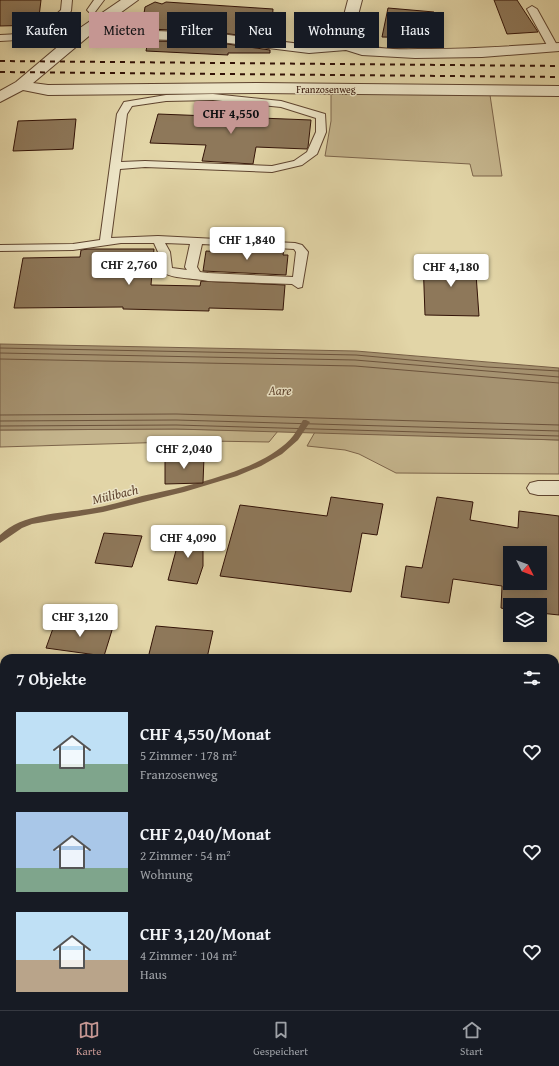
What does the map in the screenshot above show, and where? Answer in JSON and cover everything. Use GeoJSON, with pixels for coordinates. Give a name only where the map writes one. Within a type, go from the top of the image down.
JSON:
{"type":"FeatureCollection","features":[{"type":"Feature","properties":{"kind":"street"},"geometry":{"type":"LineString","coordinates":[[0,97],[21,85],[85,31],[131,0]]}},
{"type":"Feature","properties":{"kind":"street"},"geometry":{"type":"LineString","coordinates":[[352,12],[355,0]]}},
{"type":"Feature","properties":{"kind":"street"},"geometry":{"type":"LineString","coordinates":[[85,31],[100,34],[213,37],[294,47]]}},
{"type":"Feature","properties":{"kind":"street"},"geometry":{"type":"LineString","coordinates":[[354,48],[360,51],[386,53],[481,52],[556,47]]}},
{"type":"Feature","properties":{"kind":"street"},"geometry":{"type":"LineString","coordinates":[[301,48],[318,48]]}},
{"type":"Feature","properties":{"kind":"street","name":"Franzosenweg"},"geometry":{"type":"LineString","coordinates":[[21,85],[48,90],[259,88],[559,90]]}},
{"type":"Feature","properties":{"kind":"street"},"geometry":{"type":"LineString","coordinates":[[538,488],[559,488]]}},
{"type":"Feature","properties":{"kind":"lane"},"geometry":{"type":"LineString","coordinates":[[0,38],[37,34],[50,27],[66,11],[67,0]]}},
{"type":"Feature","properties":{"kind":"lane"},"geometry":{"type":"LineString","coordinates":[[92,10],[99,0]]}},
{"type":"Feature","properties":{"kind":"lane"},"geometry":{"type":"LineString","coordinates":[[532,9],[556,47]]}},
{"type":"Feature","properties":{"kind":"lane"},"geometry":{"type":"LineString","coordinates":[[105,242],[115,166],[122,114],[128,104],[143,100],[188,98],[247,100],[298,108],[321,116],[321,132],[312,154],[298,163],[272,169],[146,164],[115,166]]}},
{"type":"Feature","properties":{"kind":"lane"},"geometry":{"type":"LineString","coordinates":[[0,248],[73,247],[105,242],[158,239],[287,245],[298,247],[302,252],[298,282],[208,277],[196,274],[174,274],[166,270],[164,252],[158,239]]}},
{"type":"Feature","properties":{"kind":"lane"},"geometry":{"type":"LineString","coordinates":[[196,274],[191,267],[197,240]]}},
{"type":"Feature","properties":{"kind":"shaded area"},"geometry":{"type":"Polygon","coordinates":[[[331,94],[490,95],[502,176],[473,176],[470,164],[325,156],[331,121],[331,94]]]}},
{"type":"Feature","properties":{"kind":"shaded area"},"geometry":{"type":"Polygon","coordinates":[[[176,429],[278,431],[269,442],[207,441],[0,447],[0,430],[176,429]]]}},
{"type":"Feature","properties":{"kind":"shaded area"},"geometry":{"type":"Polygon","coordinates":[[[315,432],[559,440],[559,474],[396,473],[359,454],[345,450],[307,446],[315,432]]]}},
{"type":"Feature","properties":{"kind":"water","name":"Aare"},"geometry":{"type":"Polygon","coordinates":[[[0,344],[356,351],[559,368],[559,440],[176,429],[0,430],[0,344]]]}},
{"type":"Feature","properties":{"kind":"building"},"geometry":{"type":"Polygon","coordinates":[[[0,0],[41,0],[40,12],[12,12],[12,26],[0,26],[0,0]]]}},
{"type":"Feature","properties":{"kind":"building"},"geometry":{"type":"Polygon","coordinates":[[[494,0],[517,0],[538,32],[507,34],[494,0]]]}},
{"type":"Feature","properties":{"kind":"building"},"geometry":{"type":"Polygon","coordinates":[[[155,2],[162,4],[166,2],[273,9],[273,12],[235,12],[235,35],[227,34],[227,12],[167,12],[167,30],[159,29],[159,12],[144,12],[145,7],[155,2]]]}},
{"type":"Feature","properties":{"kind":"building"},"geometry":{"type":"Polygon","coordinates":[[[388,8],[434,12],[387,12],[388,8]]]}},
{"type":"Feature","properties":{"kind":"building"},"geometry":{"type":"Polygon","coordinates":[[[387,13],[387,37],[382,37],[387,13]]]}},
{"type":"Feature","properties":{"kind":"building"},"geometry":{"type":"Polygon","coordinates":[[[159,41],[167,41],[167,48],[227,48],[227,44],[235,45],[235,48],[270,50],[270,53],[228,53],[228,55],[146,51],[147,48],[159,48],[159,41]]]}},
{"type":"Feature","properties":{"kind":"building"},"geometry":{"type":"Polygon","coordinates":[[[158,114],[311,120],[308,147],[307,149],[256,147],[253,164],[202,161],[206,145],[150,143],[158,114]]]}},
{"type":"Feature","properties":{"kind":"building"},"geometry":{"type":"Polygon","coordinates":[[[76,119],[73,149],[13,151],[18,121],[76,119]]]}},
{"type":"Feature","properties":{"kind":"building"},"geometry":{"type":"Polygon","coordinates":[[[224,247],[284,250],[283,255],[288,255],[286,275],[203,271],[206,251],[223,252],[224,247]]]}},
{"type":"Feature","properties":{"kind":"building"},"geometry":{"type":"Polygon","coordinates":[[[154,249],[151,285],[200,286],[201,281],[285,285],[283,310],[209,308],[209,311],[123,309],[123,307],[14,308],[23,258],[80,257],[81,250],[154,249]]]}},
{"type":"Feature","properties":{"kind":"building"},"geometry":{"type":"Polygon","coordinates":[[[423,259],[475,260],[479,316],[425,315],[423,259]]]}},
{"type":"Feature","properties":{"kind":"building"},"geometry":{"type":"Polygon","coordinates":[[[204,457],[203,483],[165,484],[165,458],[204,457]]]}},
{"type":"Feature","properties":{"kind":"building"},"geometry":{"type":"Polygon","coordinates":[[[331,497],[383,504],[377,535],[362,533],[351,592],[220,576],[240,505],[327,516],[331,497]]]}},
{"type":"Feature","properties":{"kind":"building"},"geometry":{"type":"Polygon","coordinates":[[[437,497],[473,502],[470,520],[518,528],[519,511],[559,516],[559,615],[547,614],[547,598],[503,598],[503,608],[501,608],[502,586],[453,579],[449,603],[401,597],[406,566],[422,568],[437,497]]]}},
{"type":"Feature","properties":{"kind":"building"},"geometry":{"type":"Polygon","coordinates":[[[181,532],[203,534],[203,566],[197,584],[168,580],[181,532]]]}},
{"type":"Feature","properties":{"kind":"building"},"geometry":{"type":"Polygon","coordinates":[[[104,533],[142,536],[132,567],[95,563],[104,533]]]}},
{"type":"Feature","properties":{"kind":"building"},"geometry":{"type":"Polygon","coordinates":[[[56,620],[113,627],[105,654],[90,654],[46,648],[56,620]]]}},
{"type":"Feature","properties":{"kind":"building"},"geometry":{"type":"Polygon","coordinates":[[[156,626],[213,631],[208,654],[149,654],[156,626]]]}},
{"type":"Feature","properties":{"kind":"waterway","name":"Mülibach"},"geometry":{"type":"LineString","coordinates":[[0,540],[9,532],[30,521],[90,512],[184,489],[234,474],[258,464],[279,452],[296,438],[306,422]]}},
{"type":"Feature","properties":{"kind":"railway"},"geometry":{"type":"LineString","coordinates":[[0,61],[559,66]]}},
{"type":"Feature","properties":{"kind":"railway"},"geometry":{"type":"LineString","coordinates":[[0,72],[559,77]]}}]}
